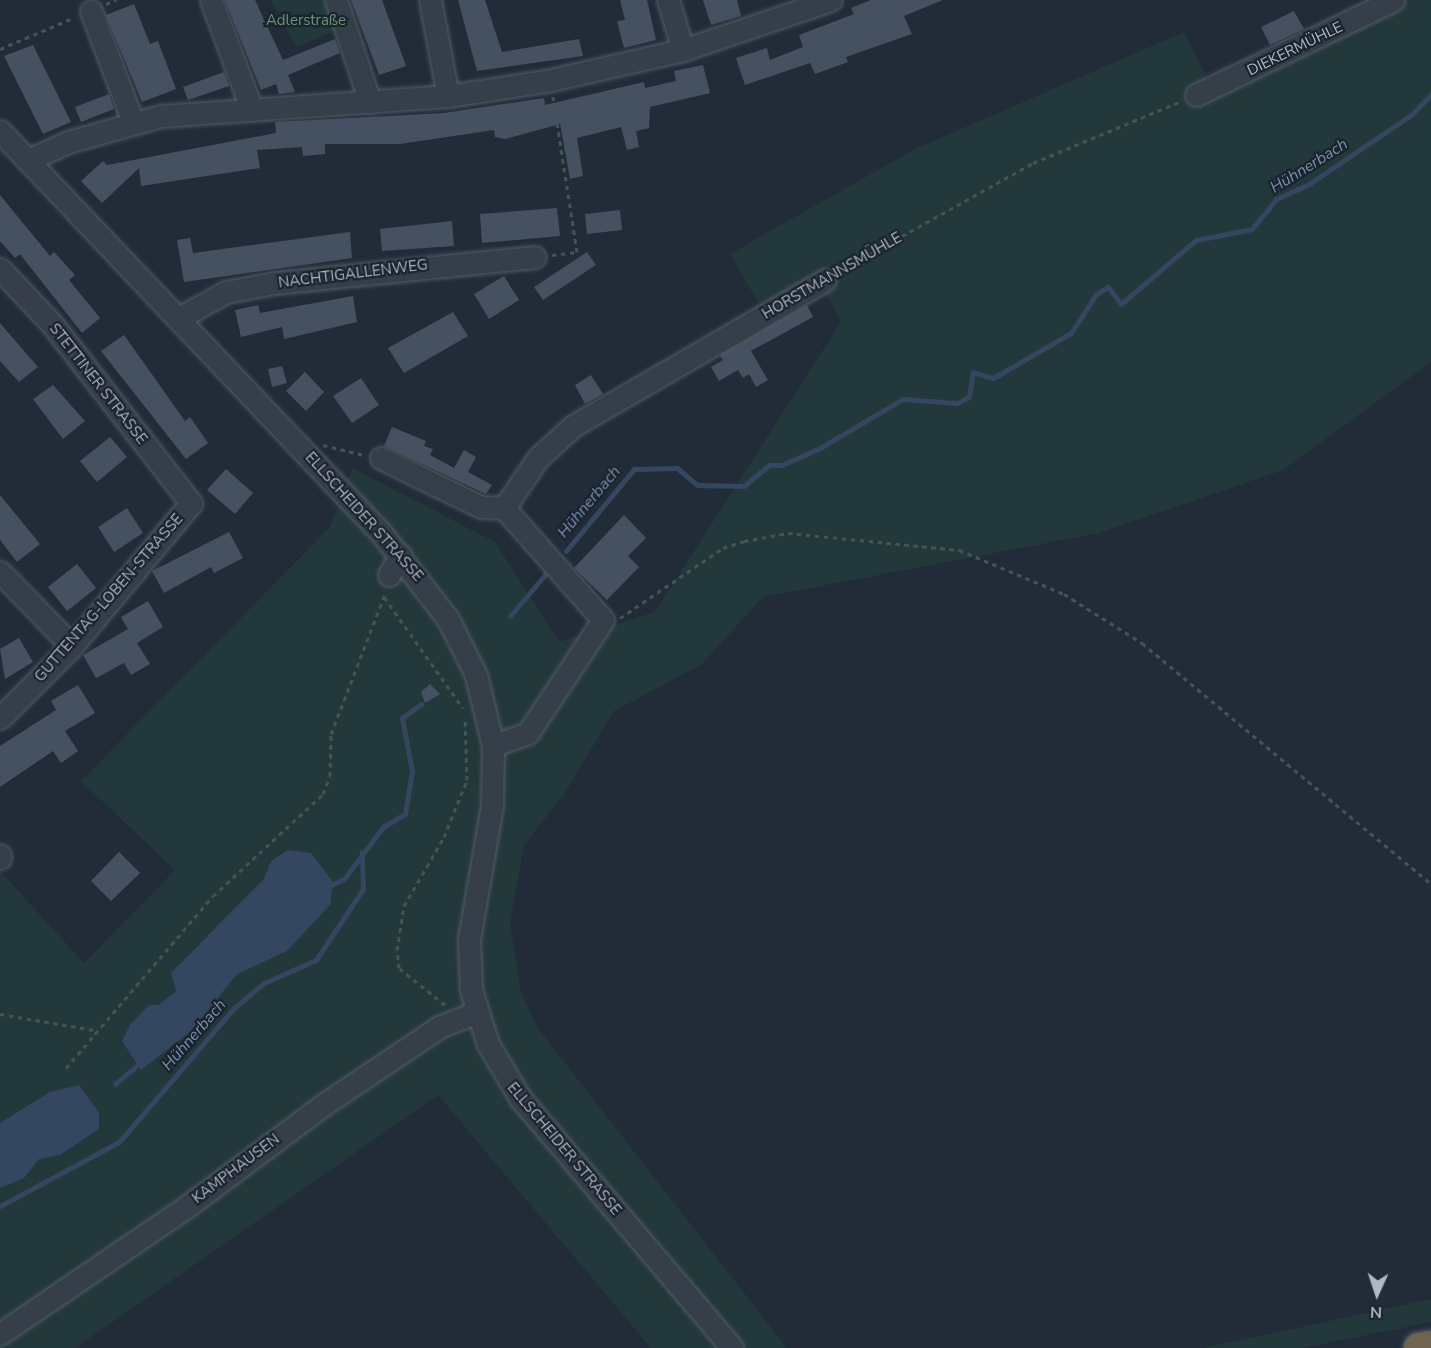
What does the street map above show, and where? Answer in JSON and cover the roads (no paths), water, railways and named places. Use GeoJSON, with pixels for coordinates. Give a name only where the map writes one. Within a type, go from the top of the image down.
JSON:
{"type":"FeatureCollection","features":[{"type":"Feature","properties":{"kind":"highway"},"geometry":{"type":"LineString","coordinates":[[1419,1348],[1431,1346]]}},
{"type":"Feature","properties":{"kind":"street"},"geometry":{"type":"LineString","coordinates":[[211,0],[252,110]]}},
{"type":"Feature","properties":{"kind":"street"},"geometry":{"type":"LineString","coordinates":[[336,0],[370,102]]}},
{"type":"Feature","properties":{"kind":"street"},"geometry":{"type":"LineString","coordinates":[[430,0],[448,96]]}},
{"type":"Feature","properties":{"kind":"street"},"geometry":{"type":"LineString","coordinates":[[668,0],[683,50]]}},
{"type":"Feature","properties":{"kind":"street"},"geometry":{"type":"LineString","coordinates":[[28,160],[133,122],[252,110],[448,96],[551,80],[683,50],[831,0]]}},
{"type":"Feature","properties":{"kind":"street","name":"DIEKERMÜHLE"},"geometry":{"type":"LineString","coordinates":[[1196,95],[1393,0]]}},
{"type":"Feature","properties":{"kind":"street"},"geometry":{"type":"LineString","coordinates":[[91,11],[133,122]]}},
{"type":"Feature","properties":{"kind":"street","name":"ELLSCHEIDER STRASSE"},"geometry":{"type":"LineString","coordinates":[[0,130],[400,555],[462,644],[481,691],[493,747],[492,805],[469,939],[477,1012],[495,1060],[520,1098],[732,1348]]}},
{"type":"Feature","properties":{"kind":"street","name":"NACHTIGALLENWEG"},"geometry":{"type":"LineString","coordinates":[[179,318],[226,292],[274,283],[535,257]]}},
{"type":"Feature","properties":{"kind":"street","name":"STETTINER STRASSE"},"geometry":{"type":"LineString","coordinates":[[0,268],[52,324],[191,502]]}},
{"type":"Feature","properties":{"kind":"street","name":"HORSTMANNSMÜHLE"},"geometry":{"type":"LineString","coordinates":[[504,508],[538,458],[573,426],[825,280]]}},
{"type":"Feature","properties":{"kind":"street"},"geometry":{"type":"LineString","coordinates":[[381,458],[481,507],[504,508],[603,620],[528,733],[493,747]]}},
{"type":"Feature","properties":{"kind":"street","name":"GUTTENTAG-LOBEN-STRASSE"},"geometry":{"type":"LineString","coordinates":[[0,717],[72,646],[191,502]]}},
{"type":"Feature","properties":{"kind":"street"},"geometry":{"type":"LineString","coordinates":[[389,574],[400,555]]}},
{"type":"Feature","properties":{"kind":"street"},"geometry":{"type":"LineString","coordinates":[[0,572],[72,646]]}},
{"type":"Feature","properties":{"kind":"street","name":"KAMPHAUSEN"},"geometry":{"type":"LineString","coordinates":[[0,1334],[189,1205],[323,1105],[439,1027],[477,1012]]}},
{"type":"Feature","properties":{"kind":"water"},"geometry":{"type":"Polygon","coordinates":[[[288,850],[311,853],[333,882],[330,905],[287,951],[237,974],[191,1031],[141,1070],[122,1041],[130,1025],[149,1005],[159,1005],[176,991],[171,973],[264,879],[271,861],[288,850]]]}},
{"type":"Feature","properties":{"kind":"water"},"geometry":{"type":"Polygon","coordinates":[[[79,1085],[99,1113],[99,1129],[60,1155],[39,1159],[24,1178],[0,1188],[0,1123],[50,1092],[79,1085]]]}},
{"type":"Feature","properties":{"kind":"waterway","name":"Hühnerbach"},"geometry":{"type":"LineString","coordinates":[[566,551],[634,469],[677,468],[697,485],[744,486],[769,465],[782,465],[820,448],[903,399],[957,403],[969,397],[973,372],[993,378],[1071,333],[1096,294],[1108,287],[1121,304],[1196,240],[1252,229],[1276,199],[1309,184],[1411,115],[1431,94]]}},
{"type":"Feature","properties":{"kind":"waterway","name":"Hühnerbach"},"geometry":{"type":"LineString","coordinates":[[510,616],[549,570]]}},
{"type":"Feature","properties":{"kind":"waterway","name":"Hühnerbach"},"geometry":{"type":"LineString","coordinates":[[329,886],[344,879],[383,827],[405,814],[412,771],[402,718],[421,704]]}},
{"type":"Feature","properties":{"kind":"waterway","name":"Hühnerbach"},"geometry":{"type":"LineString","coordinates":[[0,1206],[119,1142],[234,1008],[264,983],[316,960],[363,889],[362,852]]}},
{"type":"Feature","properties":{"kind":"waterway"},"geometry":{"type":"LineString","coordinates":[[115,1084],[141,1062]]}},
{"type":"Feature","properties":{"kind":"park label","name":"Adlerstraße"},"geometry":{"type":"Point","coordinates":[306,21]}}]}
